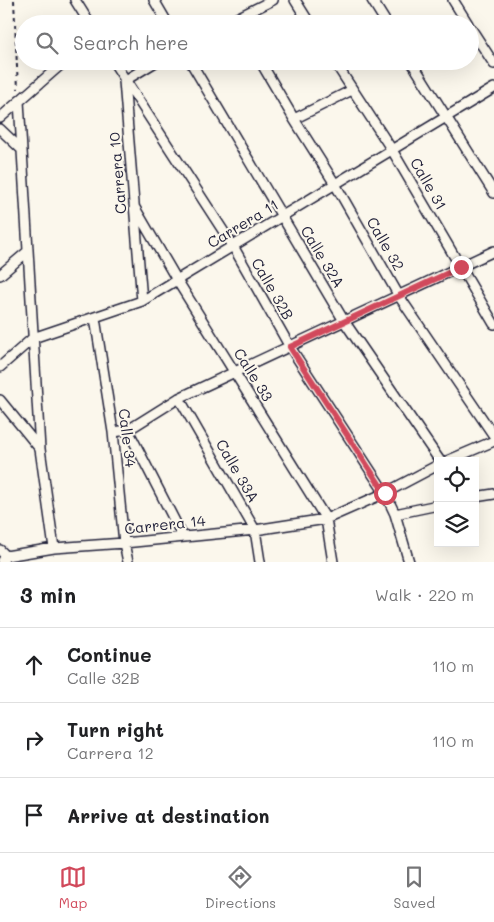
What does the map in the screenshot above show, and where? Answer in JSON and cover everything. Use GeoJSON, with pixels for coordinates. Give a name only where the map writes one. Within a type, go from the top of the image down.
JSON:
{"type":"FeatureCollection","features":[{"type":"Feature","properties":{"kind":"street"},"geometry":{"type":"LineString","coordinates":[[74,0],[84,15]]}},
{"type":"Feature","properties":{"kind":"street"},"geometry":{"type":"LineString","coordinates":[[154,0],[163,15]]}},
{"type":"Feature","properties":{"kind":"street"},"geometry":{"type":"LineString","coordinates":[[247,15],[273,0]]}},
{"type":"Feature","properties":{"kind":"street"},"geometry":{"type":"LineString","coordinates":[[295,0],[304,15]]}},
{"type":"Feature","properties":{"kind":"street"},"geometry":{"type":"LineString","coordinates":[[372,0],[381,15]]}},
{"type":"Feature","properties":{"kind":"street"},"geometry":{"type":"LineString","coordinates":[[453,0],[462,15]]}},
{"type":"Feature","properties":{"kind":"street"},"geometry":{"type":"LineString","coordinates":[[479,41],[494,64]]}},
{"type":"Feature","properties":{"kind":"street"},"geometry":{"type":"LineString","coordinates":[[0,118],[55,70]]}},
{"type":"Feature","properties":{"kind":"street","name":"Calle 32B"},"geometry":{"type":"LineString","coordinates":[[118,70],[233,246],[290,347],[385,493],[395,514],[409,562]]}},
{"type":"Feature","properties":{"kind":"street"},"geometry":{"type":"LineString","coordinates":[[124,81],[142,70]]}},
{"type":"Feature","properties":{"kind":"street","name":"Calle 32A"},"geometry":{"type":"LineString","coordinates":[[195,70],[344,321],[437,457]]}},
{"type":"Feature","properties":{"kind":"street","name":"Calle 32"},"geometry":{"type":"LineString","coordinates":[[265,70],[294,120],[335,184],[399,296],[494,436]]}},
{"type":"Feature","properties":{"kind":"street","name":"Calle 31"},"geometry":{"type":"LineString","coordinates":[[340,70],[392,150],[494,324]]}},
{"type":"Feature","properties":{"kind":"street"},"geometry":{"type":"LineString","coordinates":[[417,70],[494,193]]}},
{"type":"Feature","properties":{"kind":"street","name":"Carrera 10"},"geometry":{"type":"LineString","coordinates":[[124,81],[142,301]]}},
{"type":"Feature","properties":{"kind":"street","name":"Carrera 11"},"geometry":{"type":"LineString","coordinates":[[0,367],[33,338],[142,301],[494,88]]}},
{"type":"Feature","properties":{"kind":"street"},"geometry":{"type":"LineString","coordinates":[[294,120],[352,90]]}},
{"type":"Feature","properties":{"kind":"street"},"geometry":{"type":"LineString","coordinates":[[19,101],[20,148],[40,449],[54,548]]}},
{"type":"Feature","properties":{"kind":"street"},"geometry":{"type":"LineString","coordinates":[[0,129],[20,148]]}},
{"type":"Feature","properties":{"kind":"street","name":"Calle 33"},"geometry":{"type":"LineString","coordinates":[[135,208],[177,280],[326,519],[333,562]]}},
{"type":"Feature","properties":{"kind":"street"},"geometry":{"type":"LineString","coordinates":[[113,432],[128,430],[179,398],[494,251]]}},
{"type":"Feature","properties":{"kind":"street"},"geometry":{"type":"LineString","coordinates":[[0,275],[27,252]]}},
{"type":"Feature","properties":{"kind":"street","name":"Calle 34"},"geometry":{"type":"LineString","coordinates":[[95,318],[113,432],[124,543],[128,562]]}},
{"type":"Feature","properties":{"kind":"street","name":"Calle 33A"},"geometry":{"type":"LineString","coordinates":[[179,398],[255,530],[260,562]]}},
{"type":"Feature","properties":{"kind":"street"},"geometry":{"type":"LineString","coordinates":[[0,400],[40,449]]}},
{"type":"Feature","properties":{"kind":"street"},"geometry":{"type":"LineString","coordinates":[[128,430],[183,537]]}},
{"type":"Feature","properties":{"kind":"street"},"geometry":{"type":"LineString","coordinates":[[456,457],[494,441]]}},
{"type":"Feature","properties":{"kind":"street","name":"Carrera 14"},"geometry":{"type":"LineString","coordinates":[[3,556],[54,548],[255,530],[326,519],[385,493],[434,467]]}},
{"type":"Feature","properties":{"kind":"street"},"geometry":{"type":"LineString","coordinates":[[479,496],[494,494]]}},
{"type":"Feature","properties":{"kind":"street"},"geometry":{"type":"LineString","coordinates":[[395,514],[434,506]]}},
{"type":"Feature","properties":{"kind":"path"},"geometry":{"type":"LineString","coordinates":[[14,0],[15,20]]}},
{"type":"Feature","properties":{"kind":"path"},"geometry":{"type":"LineString","coordinates":[[17,70],[19,101]]}},
{"type":"Feature","properties":{"kind":"route"},"geometry":{"type":"LineString","coordinates":[[385,493],[290,347],[461,267]]}}]}
